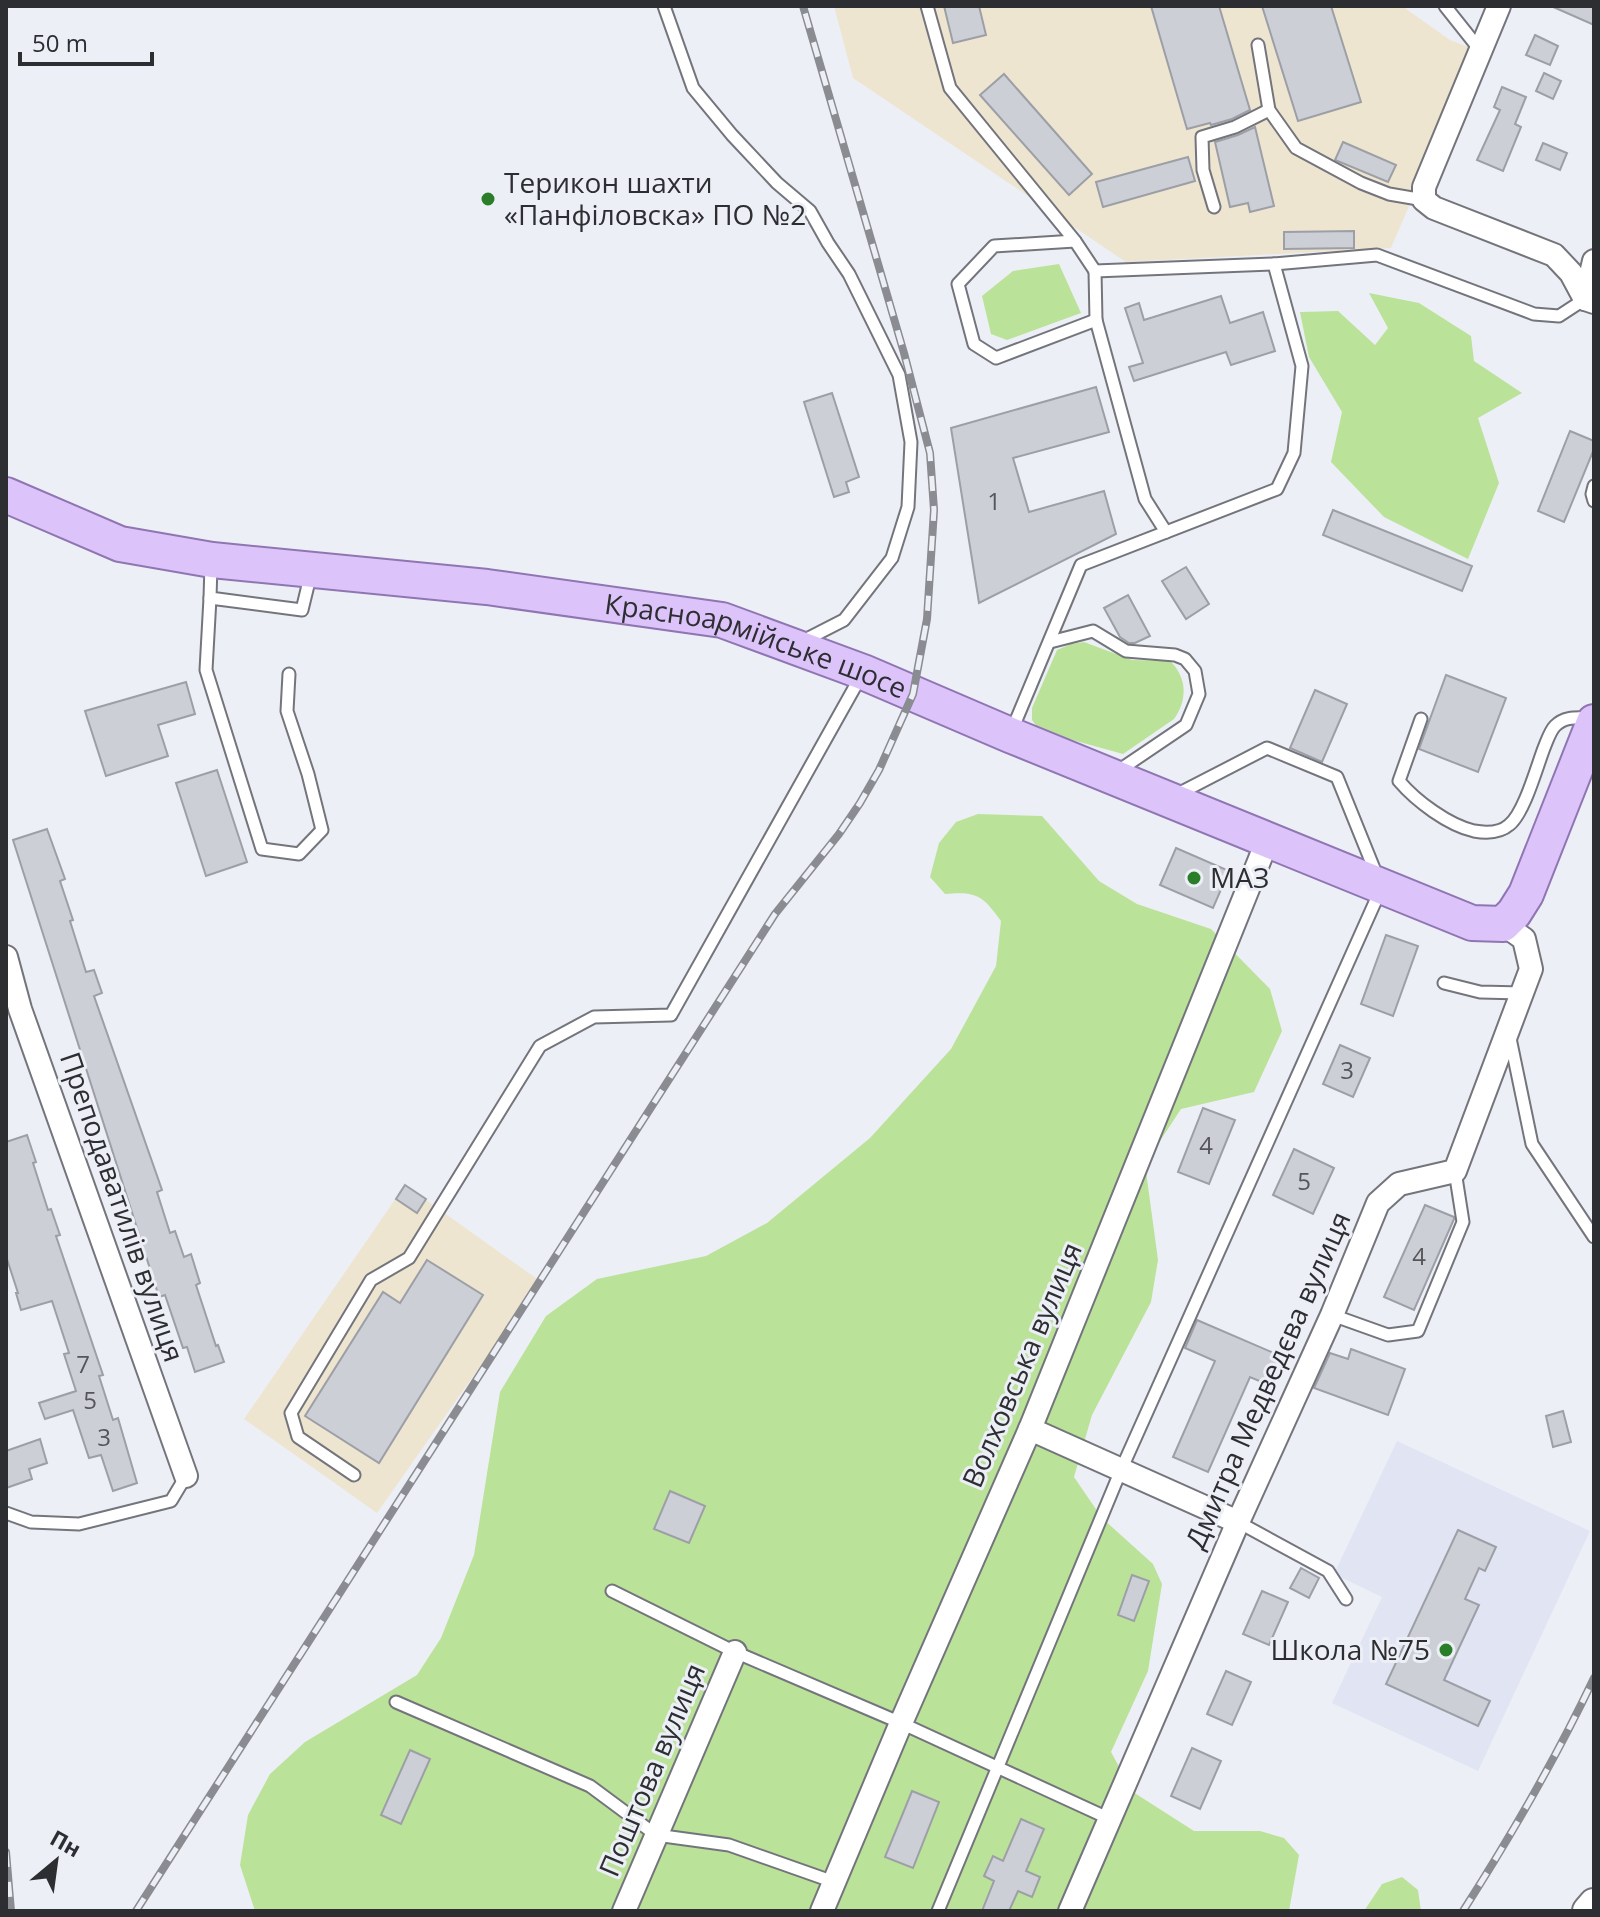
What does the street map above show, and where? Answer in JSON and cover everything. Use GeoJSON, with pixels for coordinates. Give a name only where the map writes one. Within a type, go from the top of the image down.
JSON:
{"type":"FeatureCollection","features":[{"type":"Feature","properties":{"kind":"main road","name":"Красноармійське шосе"},"geometry":{"type":"LineString","coordinates":[[6,495],[120,544],[212,560],[487,587],[722,620],[863,672],[1382,887],[1487,923]]}},
{"type":"Feature","properties":{"kind":"main road"},"geometry":{"type":"LineString","coordinates":[[1487,923],[1514,913],[1526,894],[1594,720]]}},
{"type":"Feature","properties":{"kind":"main road"},"geometry":{"type":"LineString","coordinates":[[1588,1911],[1594,1904]]}},
{"type":"Feature","properties":{"kind":"street"},"geometry":{"type":"LineString","coordinates":[[1499,6],[1424,187],[1424,200],[1434,208],[1554,255],[1590,300]]}},
{"type":"Feature","properties":{"kind":"street"},"geometry":{"type":"LineString","coordinates":[[1590,300],[1594,261]]}},
{"type":"Feature","properties":{"kind":"street","name":"Волховська вулиця"},"geometry":{"type":"LineString","coordinates":[[822,1911],[1030,1429],[1268,839]]}},
{"type":"Feature","properties":{"kind":"street"},"geometry":{"type":"LineString","coordinates":[[1455,1171],[1531,969],[1524,939],[1487,923]]}},
{"type":"Feature","properties":{"kind":"street","name":"Преподаватилів вулиця"},"geometry":{"type":"LineString","coordinates":[[6,957],[20,1009],[186,1476]]}},
{"type":"Feature","properties":{"kind":"street","name":"Дмитра Медведєва вулиця"},"geometry":{"type":"LineString","coordinates":[[1070,1911],[1238,1522],[1332,1315],[1378,1203],[1399,1184],[1455,1171]]}},
{"type":"Feature","properties":{"kind":"street"},"geometry":{"type":"LineString","coordinates":[[1030,1429],[1238,1522]]}},
{"type":"Feature","properties":{"kind":"street","name":"Поштова вулиця"},"geometry":{"type":"LineString","coordinates":[[624,1911],[735,1652]]}},
{"type":"Feature","properties":{"kind":"lane"},"geometry":{"type":"LineString","coordinates":[[664,6],[693,88],[777,183],[810,211],[849,274],[899,375],[911,455],[908,507],[892,558],[844,620],[793,646]]}},
{"type":"Feature","properties":{"kind":"lane"},"geometry":{"type":"LineString","coordinates":[[927,6],[950,88],[1075,241],[1095,271],[1096,320],[1145,499],[1166,532]]}},
{"type":"Feature","properties":{"kind":"lane"},"geometry":{"type":"LineString","coordinates":[[1445,6],[1480,50]]}},
{"type":"Feature","properties":{"kind":"lane"},"geometry":{"type":"LineString","coordinates":[[1258,45],[1269,110],[1296,148],[1361,183],[1389,194],[1424,200]]}},
{"type":"Feature","properties":{"kind":"lane"},"geometry":{"type":"LineString","coordinates":[[1214,207],[1203,170],[1202,137],[1235,127],[1269,110]]}},
{"type":"Feature","properties":{"kind":"lane"},"geometry":{"type":"LineString","coordinates":[[1075,241],[994,246],[958,284],[974,344],[996,358],[1096,320]]}},
{"type":"Feature","properties":{"kind":"lane"},"geometry":{"type":"LineString","coordinates":[[1095,271],[1274,264],[1377,255],[1534,314],[1559,316],[1590,300]]}},
{"type":"Feature","properties":{"kind":"lane"},"geometry":{"type":"LineString","coordinates":[[1010,735],[1081,565],[1277,489],[1294,453],[1302,366],[1274,264]]}},
{"type":"Feature","properties":{"kind":"lane"},"geometry":{"type":"LineString","coordinates":[[1594,486],[1594,501]]}},
{"type":"Feature","properties":{"kind":"lane"},"geometry":{"type":"LineString","coordinates":[[212,560],[206,670],[262,849],[299,854],[322,830],[287,711],[289,674]]}},
{"type":"Feature","properties":{"kind":"lane"},"geometry":{"type":"LineString","coordinates":[[210,598],[302,610],[312,569]]}},
{"type":"Feature","properties":{"kind":"lane"},"geometry":{"type":"LineString","coordinates":[[1050,642],[1093,631],[1126,651],[1181,657],[1195,671],[1199,694],[1186,725],[1110,776]]}},
{"type":"Feature","properties":{"kind":"lane"},"geometry":{"type":"LineString","coordinates":[[354,1475],[298,1437],[291,1413],[371,1280],[409,1258],[540,1046],[594,1017],[671,1015],[863,672]]}},
{"type":"Feature","properties":{"kind":"lane"},"geometry":{"type":"LineString","coordinates":[[1421,719],[1399,781],[1411,795],[1447,819],[1465,829],[1481,832],[1495,832],[1508,826],[1519,815],[1555,726],[1569,717],[1594,720]]}},
{"type":"Feature","properties":{"kind":"lane"},"geometry":{"type":"LineString","coordinates":[[938,1911],[1121,1470],[1382,887],[1337,777],[1267,748],[1168,799]]}},
{"type":"Feature","properties":{"kind":"lane"},"geometry":{"type":"LineString","coordinates":[[1444,983],[1480,992],[1522,993]]}},
{"type":"Feature","properties":{"kind":"lane"},"geometry":{"type":"LineString","coordinates":[[1508,1030],[1532,1144],[1594,1237]]}},
{"type":"Feature","properties":{"kind":"lane"},"geometry":{"type":"LineString","coordinates":[[1332,1315],[1388,1335],[1418,1331],[1463,1222],[1455,1171]]}},
{"type":"Feature","properties":{"kind":"lane"},"geometry":{"type":"LineString","coordinates":[[6,1513],[31,1522],[79,1524],[171,1501],[186,1476]]}},
{"type":"Feature","properties":{"kind":"lane"},"geometry":{"type":"LineString","coordinates":[[1238,1522],[1328,1571],[1346,1599]]}},
{"type":"Feature","properties":{"kind":"lane"},"geometry":{"type":"LineString","coordinates":[[612,1591],[735,1652],[901,1723],[1110,1819]]}},
{"type":"Feature","properties":{"kind":"lane"},"geometry":{"type":"LineString","coordinates":[[396,1702],[590,1786],[656,1835],[729,1845],[834,1882]]}},
{"type":"Feature","properties":{"kind":"shaded area"},"geometry":{"type":"Polygon","coordinates":[[[834,6],[1402,6],[1450,40],[1476,50],[1391,248],[1126,262],[853,78],[834,6]]]}},
{"type":"Feature","properties":{"kind":"shaded area"},"geometry":{"type":"Polygon","coordinates":[[[405,1185],[540,1281],[377,1513],[244,1419],[405,1185]]]}},
{"type":"Feature","properties":{"kind":"shaded area","name":"Школа №75"},"geometry":{"type":"Polygon","coordinates":[[[1397,1441],[1590,1531],[1478,1771],[1332,1703],[1382,1597],[1334,1574],[1397,1441]]]}},
{"type":"Feature","properties":{"kind":"green space"},"geometry":{"type":"Polygon","coordinates":[[[1059,264],[1081,313],[1007,340],[991,334],[982,296],[1013,271],[1059,264]]]}},
{"type":"Feature","properties":{"kind":"green space"},"geometry":{"type":"Polygon","coordinates":[[[1369,293],[1419,303],[1471,336],[1474,361],[1522,393],[1478,418],[1499,483],[1468,559],[1384,517],[1331,462],[1342,412],[1309,357],[1300,312],[1338,311],[1375,345],[1388,328],[1369,293]]]}},
{"type":"Feature","properties":{"kind":"green space"},"geometry":{"type":"Polygon","coordinates":[[[1084,642],[1132,660],[1170,661],[1180,674],[1184,689],[1179,712],[1174,719],[1123,754],[1040,731],[1032,720],[1032,708],[1057,650],[1084,642]]]}},
{"type":"Feature","properties":{"kind":"green space"},"geometry":{"type":"Polygon","coordinates":[[[978,814],[1042,816],[1099,881],[1137,904],[1211,929],[1270,989],[1282,1031],[1254,1092],[1181,1109],[1145,1164],[1158,1260],[1151,1302],[1092,1415],[1074,1477],[1102,1518],[1153,1564],[1162,1584],[1148,1671],[1111,1752],[1133,1792],[1194,1831],[1260,1831],[1284,1838],[1299,1855],[1289,1911],[255,1911],[240,1865],[248,1815],[270,1774],[305,1742],[417,1675],[441,1638],[474,1555],[500,1392],[546,1316],[597,1279],[706,1256],[767,1223],[870,1138],[951,1049],[996,966],[1001,921],[978,897],[965,893],[945,894],[930,877],[939,843],[956,822],[978,814]]]}},
{"type":"Feature","properties":{"kind":"green space"},"geometry":{"type":"Polygon","coordinates":[[[1402,1877],[1418,1890],[1421,1911],[1364,1911],[1382,1884],[1402,1877]]]}},
{"type":"Feature","properties":{"kind":"building"},"geometry":{"type":"Polygon","coordinates":[[[944,6],[979,6],[986,35],[953,43],[944,6]]]}},
{"type":"Feature","properties":{"kind":"building"},"geometry":{"type":"Polygon","coordinates":[[[1151,6],[1219,6],[1250,110],[1232,119],[1187,129],[1151,6]]]}},
{"type":"Feature","properties":{"kind":"building"},"geometry":{"type":"Polygon","coordinates":[[[1262,6],[1331,6],[1361,102],[1298,121],[1262,6]]]}},
{"type":"Feature","properties":{"kind":"building"},"geometry":{"type":"Polygon","coordinates":[[[1551,6],[1594,6],[1594,25],[1551,6]]]}},
{"type":"Feature","properties":{"kind":"building"},"geometry":{"type":"Polygon","coordinates":[[[1535,35],[1558,46],[1550,65],[1526,55],[1535,35]]]}},
{"type":"Feature","properties":{"kind":"building"},"geometry":{"type":"Polygon","coordinates":[[[1544,73],[1561,81],[1553,99],[1536,91],[1544,73]]]}},
{"type":"Feature","properties":{"kind":"building"},"geometry":{"type":"Polygon","coordinates":[[[1004,74],[1092,174],[1069,195],[980,95],[1004,74]]]}},
{"type":"Feature","properties":{"kind":"building"},"geometry":{"type":"Polygon","coordinates":[[[1502,87],[1526,97],[1515,124],[1521,127],[1503,171],[1477,160],[1500,110],[1494,107],[1502,87]]]}},
{"type":"Feature","properties":{"kind":"building"},"geometry":{"type":"Polygon","coordinates":[[[1255,127],[1274,206],[1250,212],[1248,203],[1230,207],[1215,142],[1255,127]]]}},
{"type":"Feature","properties":{"kind":"building"},"geometry":{"type":"Polygon","coordinates":[[[1343,142],[1396,165],[1388,182],[1335,160],[1343,142]]]}},
{"type":"Feature","properties":{"kind":"building"},"geometry":{"type":"Polygon","coordinates":[[[1543,143],[1567,153],[1560,170],[1536,160],[1543,143]]]}},
{"type":"Feature","properties":{"kind":"building"},"geometry":{"type":"Polygon","coordinates":[[[1188,157],[1195,181],[1103,207],[1096,182],[1188,157]]]}},
{"type":"Feature","properties":{"kind":"building"},"geometry":{"type":"Polygon","coordinates":[[[1354,231],[1354,248],[1284,249],[1284,232],[1354,231]]]}},
{"type":"Feature","properties":{"kind":"building"},"geometry":{"type":"Polygon","coordinates":[[[1221,296],[1230,323],[1263,312],[1275,351],[1231,365],[1226,352],[1134,381],[1129,367],[1143,363],[1125,308],[1139,303],[1144,320],[1221,296]]]}},
{"type":"Feature","properties":{"kind":"building"},"geometry":{"type":"Polygon","coordinates":[[[1096,387],[1109,432],[1013,458],[1029,512],[1104,491],[1116,534],[979,603],[951,428],[1096,387]]]}},
{"type":"Feature","properties":{"kind":"building"},"geometry":{"type":"Polygon","coordinates":[[[832,393],[859,477],[846,482],[849,492],[834,497],[804,402],[832,393]]]}},
{"type":"Feature","properties":{"kind":"building"},"geometry":{"type":"Polygon","coordinates":[[[1570,431],[1594,441],[1594,449],[1564,522],[1538,511],[1570,431]]]}},
{"type":"Feature","properties":{"kind":"building"},"geometry":{"type":"Polygon","coordinates":[[[1333,510],[1472,566],[1462,591],[1323,535],[1333,510]]]}},
{"type":"Feature","properties":{"kind":"building"},"geometry":{"type":"Polygon","coordinates":[[[1186,567],[1209,604],[1186,619],[1162,581],[1186,567]]]}},
{"type":"Feature","properties":{"kind":"building"},"geometry":{"type":"Polygon","coordinates":[[[1128,595],[1150,636],[1135,643],[1120,637],[1104,608],[1128,595]]]}},
{"type":"Feature","properties":{"kind":"building"},"geometry":{"type":"Polygon","coordinates":[[[1446,675],[1506,698],[1478,772],[1419,749],[1446,675]]]}},
{"type":"Feature","properties":{"kind":"building"},"geometry":{"type":"Polygon","coordinates":[[[186,682],[195,714],[158,725],[168,756],[106,776],[85,711],[186,682]]]}},
{"type":"Feature","properties":{"kind":"building"},"geometry":{"type":"Polygon","coordinates":[[[1315,690],[1347,704],[1322,762],[1290,748],[1315,690]]]}},
{"type":"Feature","properties":{"kind":"building"},"geometry":{"type":"Polygon","coordinates":[[[217,770],[247,862],[206,876],[176,783],[217,770]]]}},
{"type":"Feature","properties":{"kind":"building"},"geometry":{"type":"Polygon","coordinates":[[[47,829],[65,879],[60,881],[86,972],[94,970],[102,993],[94,996],[162,1190],[157,1192],[170,1233],[175,1231],[184,1257],[191,1254],[200,1283],[196,1285],[224,1362],[195,1372],[187,1347],[183,1348],[165,1295],[159,1297],[13,840],[47,829]]]}},
{"type":"Feature","properties":{"kind":"building","name":"МАЗ"},"geometry":{"type":"Polygon","coordinates":[[[1176,848],[1229,871],[1213,908],[1160,885],[1176,848]]]}},
{"type":"Feature","properties":{"kind":"building"},"geometry":{"type":"Polygon","coordinates":[[[1386,935],[1418,946],[1393,1016],[1361,1004],[1386,935]]]}},
{"type":"Feature","properties":{"kind":"building"},"geometry":{"type":"Polygon","coordinates":[[[1340,1045],[1370,1058],[1353,1097],[1323,1084],[1340,1045]]]}},
{"type":"Feature","properties":{"kind":"building"},"geometry":{"type":"Polygon","coordinates":[[[1203,1108],[1235,1120],[1209,1184],[1178,1172],[1203,1108]]]}},
{"type":"Feature","properties":{"kind":"building"},"geometry":{"type":"Polygon","coordinates":[[[27,1135],[48,1210],[51,1209],[60,1235],[56,1236],[103,1375],[99,1376],[113,1420],[118,1418],[137,1483],[113,1491],[101,1455],[89,1458],[73,1410],[45,1419],[39,1403],[76,1391],[64,1354],[69,1353],[52,1301],[21,1310],[6,1256],[6,1142],[27,1135]]]}},
{"type":"Feature","properties":{"kind":"building"},"geometry":{"type":"Polygon","coordinates":[[[1294,1149],[1334,1168],[1313,1214],[1273,1195],[1294,1149]]]}},
{"type":"Feature","properties":{"kind":"building"},"geometry":{"type":"Polygon","coordinates":[[[405,1185],[426,1199],[417,1213],[396,1199],[405,1185]]]}},
{"type":"Feature","properties":{"kind":"building"},"geometry":{"type":"Polygon","coordinates":[[[1425,1205],[1454,1219],[1414,1310],[1384,1297],[1425,1205]]]}},
{"type":"Feature","properties":{"kind":"building"},"geometry":{"type":"Polygon","coordinates":[[[427,1260],[483,1295],[379,1463],[305,1416],[383,1292],[400,1303],[427,1260]]]}},
{"type":"Feature","properties":{"kind":"building"},"geometry":{"type":"Polygon","coordinates":[[[1197,1320],[1283,1357],[1271,1386],[1250,1377],[1208,1472],[1173,1457],[1215,1361],[1185,1348],[1197,1320]]]}},
{"type":"Feature","properties":{"kind":"building"},"geometry":{"type":"Polygon","coordinates":[[[1351,1349],[1405,1369],[1388,1415],[1314,1388],[1330,1353],[1348,1359],[1351,1349]]]}},
{"type":"Feature","properties":{"kind":"building"},"geometry":{"type":"Polygon","coordinates":[[[1563,1411],[1571,1442],[1553,1447],[1546,1416],[1563,1411]]]}},
{"type":"Feature","properties":{"kind":"building"},"geometry":{"type":"Polygon","coordinates":[[[40,1439],[47,1463],[29,1469],[32,1479],[6,1488],[6,1451],[40,1439]]]}},
{"type":"Feature","properties":{"kind":"building"},"geometry":{"type":"Polygon","coordinates":[[[670,1491],[705,1506],[689,1543],[654,1529],[670,1491]]]}},
{"type":"Feature","properties":{"kind":"building"},"geometry":{"type":"Polygon","coordinates":[[[1458,1530],[1496,1547],[1485,1571],[1479,1568],[1465,1599],[1479,1605],[1444,1680],[1490,1701],[1478,1726],[1386,1684],[1458,1530]]]}},
{"type":"Feature","properties":{"kind":"building"},"geometry":{"type":"Polygon","coordinates":[[[1301,1568],[1319,1578],[1309,1598],[1290,1588],[1301,1568]]]}},
{"type":"Feature","properties":{"kind":"building"},"geometry":{"type":"Polygon","coordinates":[[[1132,1575],[1149,1581],[1134,1621],[1118,1615],[1132,1575]]]}},
{"type":"Feature","properties":{"kind":"building"},"geometry":{"type":"Polygon","coordinates":[[[1262,1591],[1288,1602],[1269,1645],[1243,1634],[1262,1591]]]}},
{"type":"Feature","properties":{"kind":"building"},"geometry":{"type":"Polygon","coordinates":[[[1226,1671],[1251,1682],[1232,1725],[1207,1714],[1226,1671]]]}},
{"type":"Feature","properties":{"kind":"building"},"geometry":{"type":"Polygon","coordinates":[[[1192,1748],[1221,1761],[1200,1809],[1171,1796],[1192,1748]]]}},
{"type":"Feature","properties":{"kind":"building"},"geometry":{"type":"Polygon","coordinates":[[[410,1750],[430,1759],[401,1824],[381,1815],[410,1750]]]}},
{"type":"Feature","properties":{"kind":"building"},"geometry":{"type":"Polygon","coordinates":[[[912,1791],[939,1802],[913,1868],[885,1857],[912,1791]]]}},
{"type":"Feature","properties":{"kind":"building"},"geometry":{"type":"Polygon","coordinates":[[[1021,1819],[1044,1829],[1026,1871],[1040,1877],[1032,1897],[1018,1891],[1009,1911],[982,1911],[994,1881],[984,1876],[993,1856],[1003,1861],[1021,1819]]]}},
{"type":"Feature","properties":{"kind":"railway"},"geometry":{"type":"LineString","coordinates":[[136,1911],[775,914],[860,803],[879,770],[913,694],[927,619],[934,510],[930,453],[803,6]]}},
{"type":"Feature","properties":{"kind":"railway"},"geometry":{"type":"LineString","coordinates":[[1463,1911],[1532,1796],[1594,1678]]}},
{"type":"Feature","properties":{"kind":"railway"},"geometry":{"type":"LineString","coordinates":[[6,1852],[11,1911]]}},
{"type":"Feature","properties":{"kind":"place","name":"Терикон шахти «Панфiловска» ПО №2"},"geometry":{"type":"Point","coordinates":[488,199]}},
{"type":"Feature","properties":{"kind":"place","name":"МАЗ"},"geometry":{"type":"Point","coordinates":[1194,878]}},
{"type":"Feature","properties":{"kind":"place","name":"Школа №75"},"geometry":{"type":"Point","coordinates":[1446,1650]}}]}
